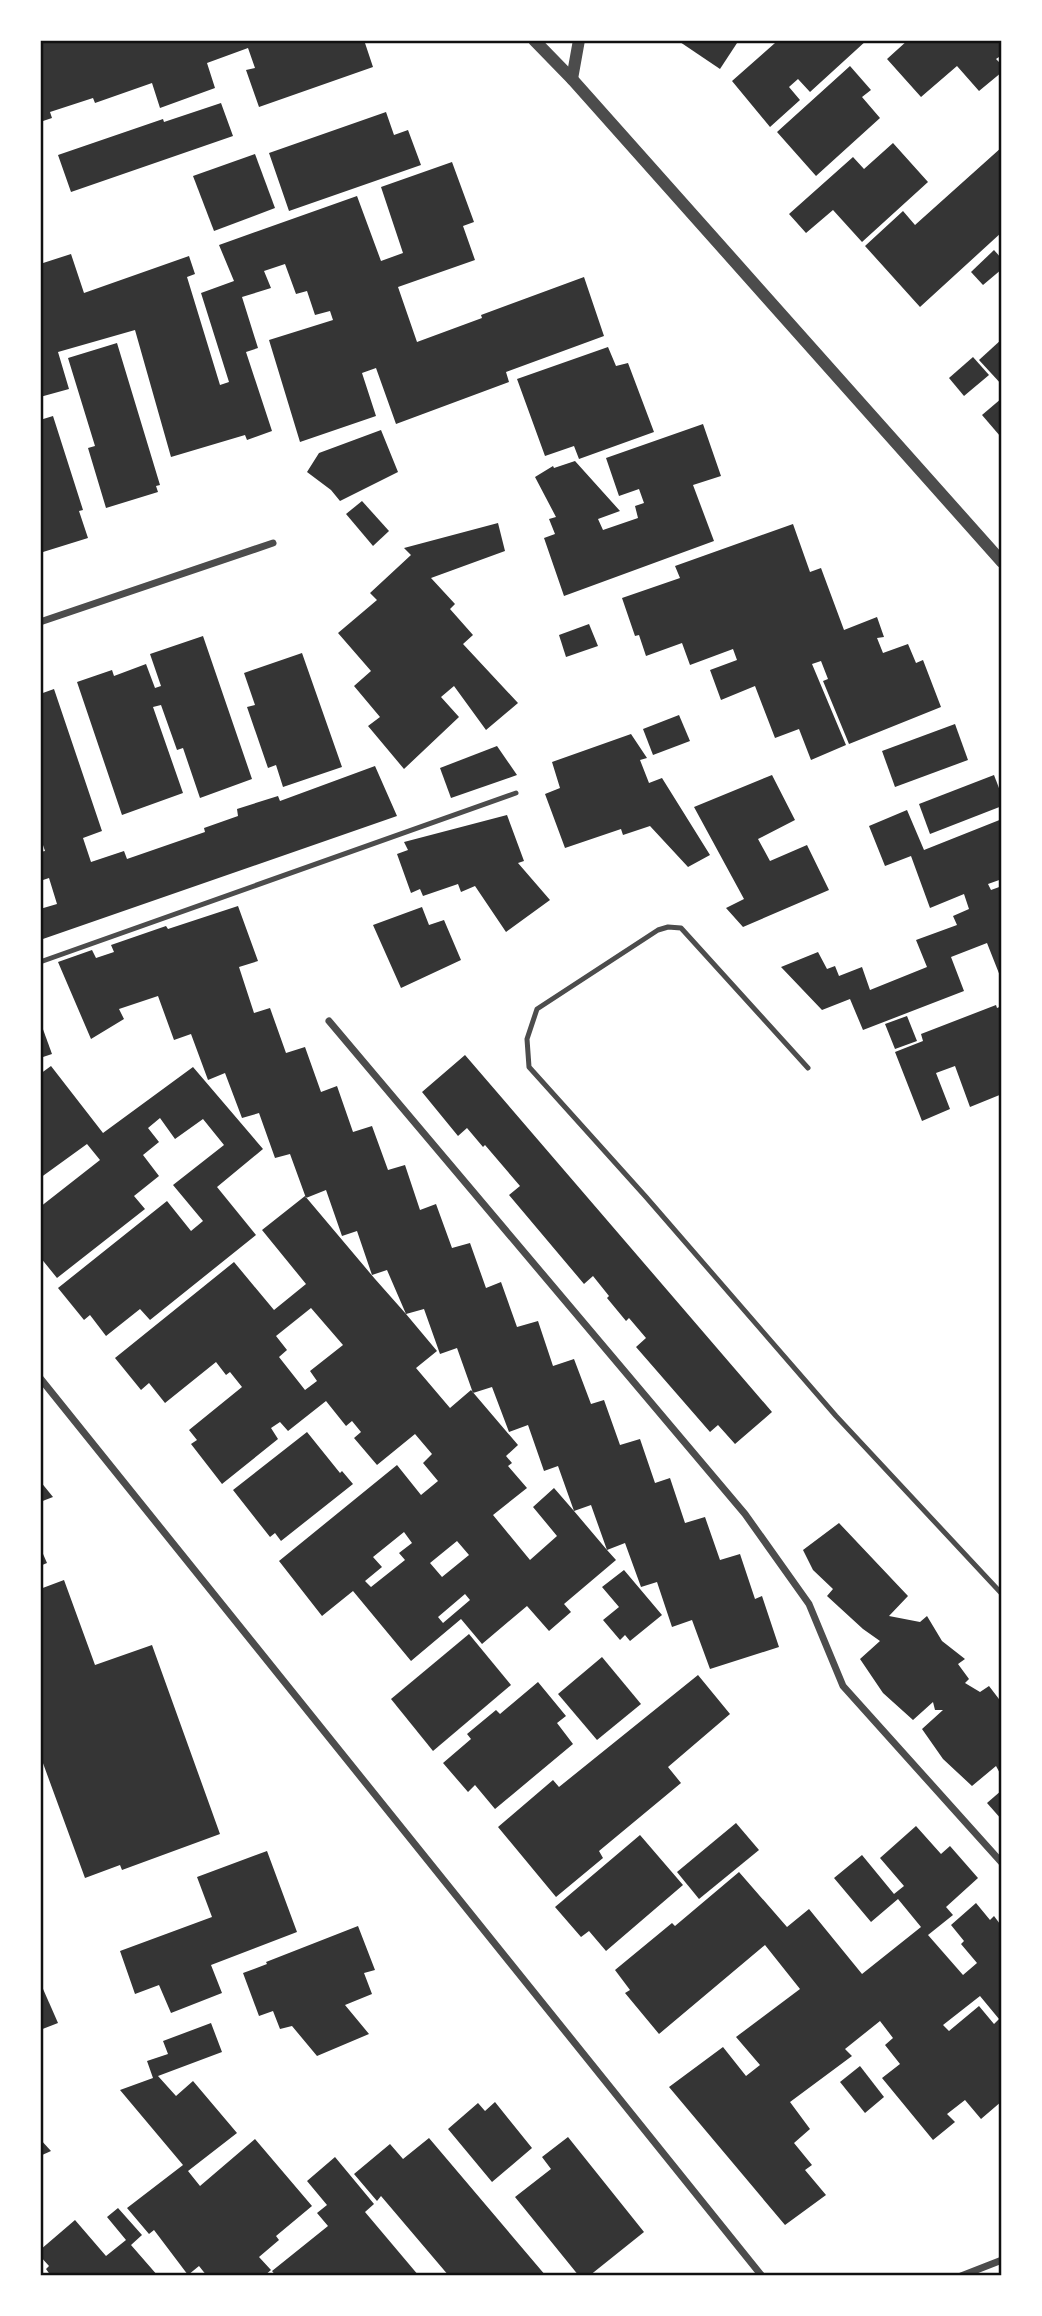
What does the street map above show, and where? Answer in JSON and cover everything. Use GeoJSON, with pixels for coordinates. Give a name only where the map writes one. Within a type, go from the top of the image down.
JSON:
{"type":"FeatureCollection","features":[{"type":"Feature","properties":{"kind":"street"},"geometry":{"type":"LineString","coordinates":[[534,40],[572,79],[1002,562]]}},
{"type":"Feature","properties":{"kind":"street"},"geometry":{"type":"LineString","coordinates":[[572,79],[579,40]]}},
{"type":"Feature","properties":{"kind":"street"},"geometry":{"type":"LineString","coordinates":[[40,622],[273,543]]}},
{"type":"Feature","properties":{"kind":"street"},"geometry":{"type":"LineString","coordinates":[[329,1021],[745,1514],[809,1604],[843,1686],[1002,1863]]}},
{"type":"Feature","properties":{"kind":"street"},"geometry":{"type":"LineString","coordinates":[[40,1378],[762,2276]]}},
{"type":"Feature","properties":{"kind":"street"},"geometry":{"type":"LineString","coordinates":[[961,2276],[1002,2260]]}},
{"type":"Feature","properties":{"kind":"lane"},"geometry":{"type":"LineString","coordinates":[[40,961],[516,793]]}},
{"type":"Feature","properties":{"kind":"lane"},"geometry":{"type":"LineString","coordinates":[[808,1068],[681,928],[668,927],[658,930],[537,1009],[527,1039],[529,1067],[836,1416],[1002,1594]]}},
{"type":"Feature","properties":{"kind":"building"},"geometry":{"type":"Polygon","coordinates":[[[40,40],[364,40],[373,67],[259,107],[246,70],[255,68],[248,48],[207,63],[215,88],[160,108],[152,83],[95,103],[93,98],[50,112],[52,118],[40,122],[40,40]]]}},
{"type":"Feature","properties":{"kind":"building"},"geometry":{"type":"Polygon","coordinates":[[[677,40],[739,40],[720,69],[677,40]]]}},
{"type":"Feature","properties":{"kind":"building"},"geometry":{"type":"Polygon","coordinates":[[[772,40],[867,40],[810,92],[798,79],[789,87],[800,100],[770,127],[732,81],[775,43],[772,40]]]}},
{"type":"Feature","properties":{"kind":"building"},"geometry":{"type":"Polygon","coordinates":[[[908,40],[997,40],[1002,46],[1002,55],[996,59],[1002,65],[1002,72],[979,91],[957,66],[921,97],[887,59],[908,40]]]}},
{"type":"Feature","properties":{"kind":"building"},"geometry":{"type":"Polygon","coordinates":[[[850,66],[871,90],[862,97],[880,118],[816,176],[777,132],[850,66]]]}},
{"type":"Feature","properties":{"kind":"building"},"geometry":{"type":"Polygon","coordinates":[[[221,103],[233,136],[71,192],[58,155],[163,119],[164,122],[221,103]]]}},
{"type":"Feature","properties":{"kind":"building"},"geometry":{"type":"Polygon","coordinates":[[[386,112],[394,135],[408,130],[421,165],[289,211],[269,153],[386,112]]]}},
{"type":"Feature","properties":{"kind":"building"},"geometry":{"type":"Polygon","coordinates":[[[893,143],[928,182],[862,242],[833,210],[806,233],[789,214],[853,157],[864,169],[893,143]]]}},
{"type":"Feature","properties":{"kind":"building"},"geometry":{"type":"Polygon","coordinates":[[[1002,147],[1002,232],[920,307],[865,246],[903,211],[915,225],[1002,147]]]}},
{"type":"Feature","properties":{"kind":"building"},"geometry":{"type":"Polygon","coordinates":[[[255,154],[275,208],[214,231],[193,176],[255,154]]]}},
{"type":"Feature","properties":{"kind":"building"},"geometry":{"type":"Polygon","coordinates":[[[452,162],[474,222],[463,226],[475,260],[398,287],[417,342],[584,277],[604,336],[506,372],[509,382],[396,424],[376,368],[362,373],[376,416],[300,442],[269,340],[333,320],[330,311],[315,315],[307,291],[296,294],[285,264],[264,271],[271,288],[242,297],[258,348],[246,352],[272,431],[247,440],[245,435],[171,457],[135,330],[58,352],[69,389],[40,397],[40,264],[71,254],[84,293],[189,256],[195,274],[187,277],[220,385],[229,382],[201,293],[234,281],[219,245],[357,196],[381,261],[403,253],[381,187],[452,162]]]}},
{"type":"Feature","properties":{"kind":"building"},"geometry":{"type":"Polygon","coordinates":[[[994,250],[1002,259],[1002,269],[983,285],[971,272],[994,250]]]}},
{"type":"Feature","properties":{"kind":"building"},"geometry":{"type":"Polygon","coordinates":[[[1002,339],[1002,385],[979,360],[1002,339]]]}},
{"type":"Feature","properties":{"kind":"building"},"geometry":{"type":"Polygon","coordinates":[[[117,343],[160,485],[156,486],[158,492],[106,508],[88,448],[95,446],[68,358],[117,343]]]}},
{"type":"Feature","properties":{"kind":"building"},"geometry":{"type":"Polygon","coordinates":[[[608,347],[616,366],[628,363],[654,432],[579,459],[574,446],[545,456],[517,379],[608,347]]]}},
{"type":"Feature","properties":{"kind":"building"},"geometry":{"type":"Polygon","coordinates":[[[973,357],[989,375],[964,396],[949,378],[973,357]]]}},
{"type":"Feature","properties":{"kind":"building"},"geometry":{"type":"Polygon","coordinates":[[[1002,398],[1002,434],[1000,436],[982,415],[1002,398]]]}},
{"type":"Feature","properties":{"kind":"building"},"geometry":{"type":"Polygon","coordinates":[[[53,416],[83,510],[79,511],[88,538],[43,552],[40,545],[40,420],[53,416]]]}},
{"type":"Feature","properties":{"kind":"building"},"geometry":{"type":"Polygon","coordinates":[[[703,424],[721,476],[693,485],[714,541],[564,596],[544,538],[555,534],[549,519],[556,517],[535,477],[553,466],[554,468],[575,461],[620,511],[598,519],[603,530],[638,518],[635,506],[644,503],[639,489],[619,496],[606,458],[703,424]]]}},
{"type":"Feature","properties":{"kind":"building"},"geometry":{"type":"Polygon","coordinates":[[[381,430],[398,472],[340,501],[331,490],[307,472],[319,453],[381,430]]]}},
{"type":"Feature","properties":{"kind":"building"},"geometry":{"type":"Polygon","coordinates":[[[362,501],[389,531],[373,546],[346,514],[362,501]]]}},
{"type":"Feature","properties":{"kind":"building"},"geometry":{"type":"Polygon","coordinates":[[[498,523],[505,551],[431,578],[455,604],[450,609],[473,635],[463,644],[518,703],[486,730],[454,686],[441,697],[459,717],[404,769],[368,726],[380,717],[354,686],[371,671],[338,633],[377,600],[370,593],[411,555],[404,548],[498,523]]]}},
{"type":"Feature","properties":{"kind":"building"},"geometry":{"type":"Polygon","coordinates":[[[793,524],[810,572],[821,568],[844,630],[877,617],[884,637],[877,638],[883,653],[908,644],[916,663],[923,660],[941,707],[849,744],[823,681],[828,679],[821,661],[812,664],[846,745],[811,760],[799,729],[775,738],[755,686],[721,700],[710,670],[737,660],[733,649],[690,665],[682,643],[646,656],[639,635],[635,636],[622,598],[680,578],[675,566],[793,524]]]}},
{"type":"Feature","properties":{"kind":"building"},"geometry":{"type":"Polygon","coordinates":[[[589,624],[598,646],[566,657],[559,635],[589,624]]]}},
{"type":"Feature","properties":{"kind":"building"},"geometry":{"type":"Polygon","coordinates":[[[203,636],[252,779],[200,798],[183,748],[177,750],[161,705],[153,707],[183,793],[122,815],[77,682],[112,670],[114,676],[146,664],[155,688],[161,686],[150,654],[203,636]]]}},
{"type":"Feature","properties":{"kind":"building"},"geometry":{"type":"Polygon","coordinates":[[[302,653],[342,767],[283,787],[276,765],[268,768],[247,707],[255,705],[244,673],[302,653]]]}},
{"type":"Feature","properties":{"kind":"building"},"geometry":{"type":"Polygon","coordinates":[[[54,689],[102,831],[83,838],[91,862],[124,851],[127,859],[205,832],[204,828],[238,816],[237,809],[278,796],[280,801],[375,766],[397,816],[40,940],[40,909],[57,904],[49,878],[40,881],[40,852],[45,851],[40,836],[40,694],[54,689]]]}},
{"type":"Feature","properties":{"kind":"building"},"geometry":{"type":"Polygon","coordinates":[[[679,715],[690,741],[653,755],[643,729],[679,715]]]}},
{"type":"Feature","properties":{"kind":"building"},"geometry":{"type":"Polygon","coordinates":[[[955,724],[968,760],[895,787],[882,751],[955,724]]]}},
{"type":"Feature","properties":{"kind":"building"},"geometry":{"type":"Polygon","coordinates":[[[631,734],[647,758],[640,760],[649,783],[662,778],[710,855],[688,867],[650,826],[623,835],[621,829],[565,848],[545,794],[560,788],[552,762],[631,734]]]}},
{"type":"Feature","properties":{"kind":"building"},"geometry":{"type":"Polygon","coordinates":[[[497,746],[517,775],[451,798],[440,768],[497,746]]]}},
{"type":"Feature","properties":{"kind":"building"},"geometry":{"type":"Polygon","coordinates":[[[772,775],[795,820],[758,839],[770,861],[807,845],[829,890],[743,927],[726,908],[744,899],[694,807],[772,775]]]}},
{"type":"Feature","properties":{"kind":"building"},"geometry":{"type":"Polygon","coordinates":[[[994,775],[1002,796],[1002,806],[930,834],[919,804],[994,775]]]}},
{"type":"Feature","properties":{"kind":"building"},"geometry":{"type":"Polygon","coordinates":[[[907,810],[924,850],[1002,819],[1002,879],[988,884],[991,890],[1002,886],[1002,981],[987,943],[951,957],[964,991],[863,1030],[850,999],[822,1010],[781,967],[818,952],[827,969],[835,966],[839,976],[862,967],[870,990],[927,967],[916,940],[957,925],[953,916],[969,909],[964,894],[930,908],[911,856],[885,866],[869,826],[907,810]]]}},
{"type":"Feature","properties":{"kind":"building"},"geometry":{"type":"Polygon","coordinates":[[[507,815],[524,861],[518,863],[550,900],[506,932],[475,886],[461,892],[458,884],[423,896],[420,889],[411,893],[397,854],[408,850],[404,842],[507,815]]]}},
{"type":"Feature","properties":{"kind":"building"},"geometry":{"type":"Polygon","coordinates":[[[238,906],[258,961],[239,967],[254,1013],[270,1008],[286,1053],[305,1047],[321,1092],[337,1086],[353,1132],[372,1126],[388,1170],[405,1165],[420,1210],[436,1204],[452,1248],[470,1243],[486,1288],[501,1282],[517,1327],[538,1321],[553,1366],[574,1359],[591,1404],[604,1400],[620,1445],[640,1439],[655,1483],[670,1478],[685,1523],[705,1517],[720,1560],[740,1554],[755,1599],[762,1596],[779,1647],[710,1669],[692,1620],[672,1627],[657,1582],[641,1587],[625,1543],[607,1550],[616,1560],[564,1604],[571,1612],[549,1631],[527,1606],[482,1644],[461,1619],[411,1661],[353,1591],[322,1616],[279,1561],[397,1465],[421,1495],[438,1481],[423,1463],[432,1454],[415,1434],[377,1465],[354,1438],[361,1432],[352,1421],[346,1426],[326,1401],[288,1431],[280,1422],[271,1428],[278,1439],[222,1484],[191,1444],[197,1440],[189,1430],[242,1387],[230,1372],[226,1375],[216,1362],[165,1403],[149,1383],[141,1390],[115,1358],[234,1262],[274,1310],[306,1284],[262,1230],[305,1196],[290,1154],[275,1158],[259,1113],[242,1118],[225,1073],[208,1080],[191,1034],[174,1040],[158,996],[119,1009],[124,1019],[91,1039],[58,962],[92,950],[96,958],[114,952],[111,945],[166,926],[168,929],[238,906]],[[326,1190],[307,1198],[375,1279],[406,1314],[387,1270],[372,1275],[357,1231],[342,1236],[326,1190]],[[311,1308],[276,1336],[287,1350],[279,1357],[305,1390],[317,1381],[310,1371],[343,1345],[311,1308]],[[424,1309],[406,1314],[437,1351],[416,1368],[450,1408],[471,1390],[473,1392],[457,1348],[440,1354],[424,1309]],[[492,1387],[473,1393],[518,1445],[506,1456],[512,1463],[508,1466],[527,1488],[493,1515],[530,1560],[557,1536],[533,1507],[554,1488],[574,1511],[558,1466],[544,1471],[528,1425],[509,1432],[492,1387]],[[591,1505],[574,1511],[607,1550],[591,1505]],[[404,1532],[373,1557],[382,1567],[365,1581],[371,1587],[405,1560],[399,1553],[412,1543],[404,1532]],[[457,1541],[430,1563],[442,1577],[469,1555],[457,1541]],[[465,1594],[438,1617],[443,1623],[470,1600],[465,1594]]]}},
{"type":"Feature","properties":{"kind":"building"},"geometry":{"type":"Polygon","coordinates":[[[422,907],[429,925],[444,920],[461,960],[401,988],[373,925],[422,907]]]}},
{"type":"Feature","properties":{"kind":"building"},"geometry":{"type":"Polygon","coordinates":[[[996,1005],[997,1008],[1002,1006],[1002,1094],[970,1107],[955,1066],[936,1073],[950,1109],[922,1121],[895,1052],[923,1041],[921,1034],[996,1005]]]}},
{"type":"Feature","properties":{"kind":"building"},"geometry":{"type":"Polygon","coordinates":[[[907,1016],[917,1041],[895,1049],[885,1024],[907,1016]]]}},
{"type":"Feature","properties":{"kind":"building"},"geometry":{"type":"Polygon","coordinates":[[[40,1021],[52,1054],[40,1058],[40,1021]]]}},
{"type":"Feature","properties":{"kind":"building"},"geometry":{"type":"Polygon","coordinates":[[[465,1055],[772,1412],[735,1444],[718,1425],[710,1432],[636,1347],[646,1338],[629,1318],[626,1321],[593,1276],[584,1284],[509,1195],[520,1186],[485,1145],[483,1147],[467,1128],[458,1136],[422,1092],[465,1055]]]}},
{"type":"Feature","properties":{"kind":"building"},"geometry":{"type":"Polygon","coordinates":[[[51,1066],[103,1133],[193,1067],[263,1149],[217,1187],[256,1235],[150,1320],[140,1309],[106,1336],[90,1315],[84,1320],[58,1288],[167,1201],[191,1231],[203,1221],[173,1185],[224,1145],[203,1119],[175,1139],[160,1118],[148,1128],[159,1142],[143,1155],[159,1176],[134,1196],[145,1209],[57,1278],[40,1257],[40,1207],[100,1160],[87,1144],[40,1178],[40,1074],[51,1066]]]}},
{"type":"Feature","properties":{"kind":"building"},"geometry":{"type":"Polygon","coordinates":[[[307,1432],[340,1473],[342,1471],[353,1484],[281,1541],[275,1533],[270,1537],[233,1490],[307,1432]]]}},
{"type":"Feature","properties":{"kind":"building"},"geometry":{"type":"Polygon","coordinates":[[[40,1481],[53,1497],[40,1502],[40,1481]]]}},
{"type":"Feature","properties":{"kind":"building"},"geometry":{"type":"Polygon","coordinates":[[[839,1523],[908,1596],[889,1616],[920,1622],[927,1616],[942,1641],[965,1659],[958,1664],[969,1679],[965,1683],[980,1692],[989,1686],[1002,1703],[1002,1777],[996,1766],[972,1786],[943,1759],[922,1729],[943,1710],[935,1710],[933,1702],[913,1720],[883,1693],[860,1659],[880,1641],[827,1596],[833,1589],[813,1570],[803,1550],[839,1523]]]}},
{"type":"Feature","properties":{"kind":"building"},"geometry":{"type":"Polygon","coordinates":[[[40,1547],[47,1563],[40,1566],[40,1547]]]}},
{"type":"Feature","properties":{"kind":"building"},"geometry":{"type":"Polygon","coordinates":[[[624,1570],[662,1615],[630,1641],[625,1635],[620,1640],[603,1620],[619,1607],[602,1587],[624,1570]]]}},
{"type":"Feature","properties":{"kind":"building"},"geometry":{"type":"Polygon","coordinates":[[[64,1580],[95,1665],[152,1645],[220,1834],[122,1870],[120,1865],[85,1878],[40,1755],[40,1589],[64,1580]]]}},
{"type":"Feature","properties":{"kind":"building"},"geometry":{"type":"Polygon","coordinates":[[[469,1634],[511,1685],[433,1751],[391,1699],[469,1634]]]}},
{"type":"Feature","properties":{"kind":"building"},"geometry":{"type":"Polygon","coordinates":[[[602,1657],[641,1704],[597,1740],[558,1694],[602,1657]]]}},
{"type":"Feature","properties":{"kind":"building"},"geometry":{"type":"Polygon","coordinates":[[[698,1675],[730,1714],[668,1767],[681,1783],[599,1851],[603,1858],[556,1897],[498,1827],[553,1780],[559,1787],[698,1675]]]}},
{"type":"Feature","properties":{"kind":"building"},"geometry":{"type":"Polygon","coordinates":[[[538,1682],[566,1716],[557,1723],[573,1744],[495,1809],[475,1785],[468,1792],[443,1763],[471,1739],[467,1734],[496,1710],[500,1714],[538,1682]]]}},
{"type":"Feature","properties":{"kind":"building"},"geometry":{"type":"Polygon","coordinates":[[[1002,1790],[1002,1820],[987,1803],[1002,1790]]]}},
{"type":"Feature","properties":{"kind":"building"},"geometry":{"type":"Polygon","coordinates":[[[736,1823],[759,1850],[699,1899],[677,1872],[736,1823]]]}},
{"type":"Feature","properties":{"kind":"building"},"geometry":{"type":"Polygon","coordinates":[[[916,1826],[941,1854],[950,1846],[978,1878],[946,1907],[953,1915],[928,1935],[963,1975],[977,1963],[961,1944],[964,1941],[951,1925],[976,1903],[990,1920],[994,1916],[1000,1924],[1002,1922],[1002,2101],[981,2119],[965,2100],[947,2114],[955,2122],[933,2140],[882,2078],[900,2064],[885,2045],[893,2038],[880,2021],[845,2049],[852,2056],[790,2102],[810,2129],[794,2143],[812,2165],[805,2170],[826,2195],[785,2225],[669,2087],[723,2047],[746,2076],[760,2065],[736,2037],[800,1989],[765,1945],[659,2034],[625,1993],[630,1990],[615,1970],[672,1923],[675,1926],[739,1872],[787,1927],[809,1909],[862,1974],[921,1927],[898,1899],[871,1922],[834,1878],[862,1855],[894,1894],[904,1886],[880,1858],[916,1826]],[[980,1996],[943,2025],[949,2031],[979,2006],[994,2024],[999,2019],[980,1996]]]}},
{"type":"Feature","properties":{"kind":"building"},"geometry":{"type":"Polygon","coordinates":[[[640,1835],[683,1885],[606,1951],[589,1931],[581,1937],[555,1907],[640,1835]]]}},
{"type":"Feature","properties":{"kind":"building"},"geometry":{"type":"Polygon","coordinates":[[[267,1851],[297,1932],[211,1965],[222,1993],[171,2013],[159,1985],[135,1994],[120,1951],[212,1917],[197,1877],[267,1851]]]}},
{"type":"Feature","properties":{"kind":"building"},"geometry":{"type":"Polygon","coordinates":[[[358,1926],[375,1970],[364,1973],[372,1994],[345,2005],[369,2034],[317,2056],[292,2026],[280,2029],[273,2011],[259,2016],[243,1973],[358,1926]]]}},
{"type":"Feature","properties":{"kind":"building"},"geometry":{"type":"Polygon","coordinates":[[[40,1982],[58,2023],[40,2030],[40,1982]]]}},
{"type":"Feature","properties":{"kind":"building"},"geometry":{"type":"Polygon","coordinates":[[[211,2023],[222,2052],[158,2076],[176,2096],[193,2081],[237,2133],[188,2171],[200,2186],[255,2139],[312,2206],[276,2236],[279,2240],[259,2257],[271,2270],[264,2276],[207,2276],[199,2266],[188,2275],[154,2230],[149,2234],[127,2208],[183,2165],[120,2090],[153,2078],[147,2061],[168,2054],[163,2041],[211,2023]]]}},
{"type":"Feature","properties":{"kind":"building"},"geometry":{"type":"Polygon","coordinates":[[[860,2066],[884,2097],[865,2113],[840,2082],[860,2066]]]}},
{"type":"Feature","properties":{"kind":"building"},"geometry":{"type":"Polygon","coordinates":[[[495,2102],[532,2148],[492,2182],[448,2129],[478,2103],[485,2111],[495,2102]]]}},
{"type":"Feature","properties":{"kind":"building"},"geometry":{"type":"Polygon","coordinates":[[[568,2137],[644,2232],[589,2276],[579,2276],[515,2197],[551,2169],[542,2157],[568,2137]]]}},
{"type":"Feature","properties":{"kind":"building"},"geometry":{"type":"Polygon","coordinates":[[[429,2138],[546,2276],[449,2276],[381,2196],[377,2201],[354,2174],[390,2144],[403,2159],[429,2138]]]}},
{"type":"Feature","properties":{"kind":"building"},"geometry":{"type":"Polygon","coordinates":[[[40,2139],[51,2151],[40,2156],[40,2139]]]}},
{"type":"Feature","properties":{"kind":"building"},"geometry":{"type":"Polygon","coordinates":[[[335,2157],[374,2204],[365,2212],[419,2276],[276,2276],[272,2271],[328,2226],[317,2213],[327,2205],[307,2181],[335,2157]]]}},
{"type":"Feature","properties":{"kind":"building"},"geometry":{"type":"Polygon","coordinates":[[[118,2208],[142,2235],[131,2245],[158,2276],[51,2276],[46,2269],[49,2266],[40,2256],[40,2250],[75,2220],[106,2256],[126,2240],[107,2217],[118,2208]]]}}]}
